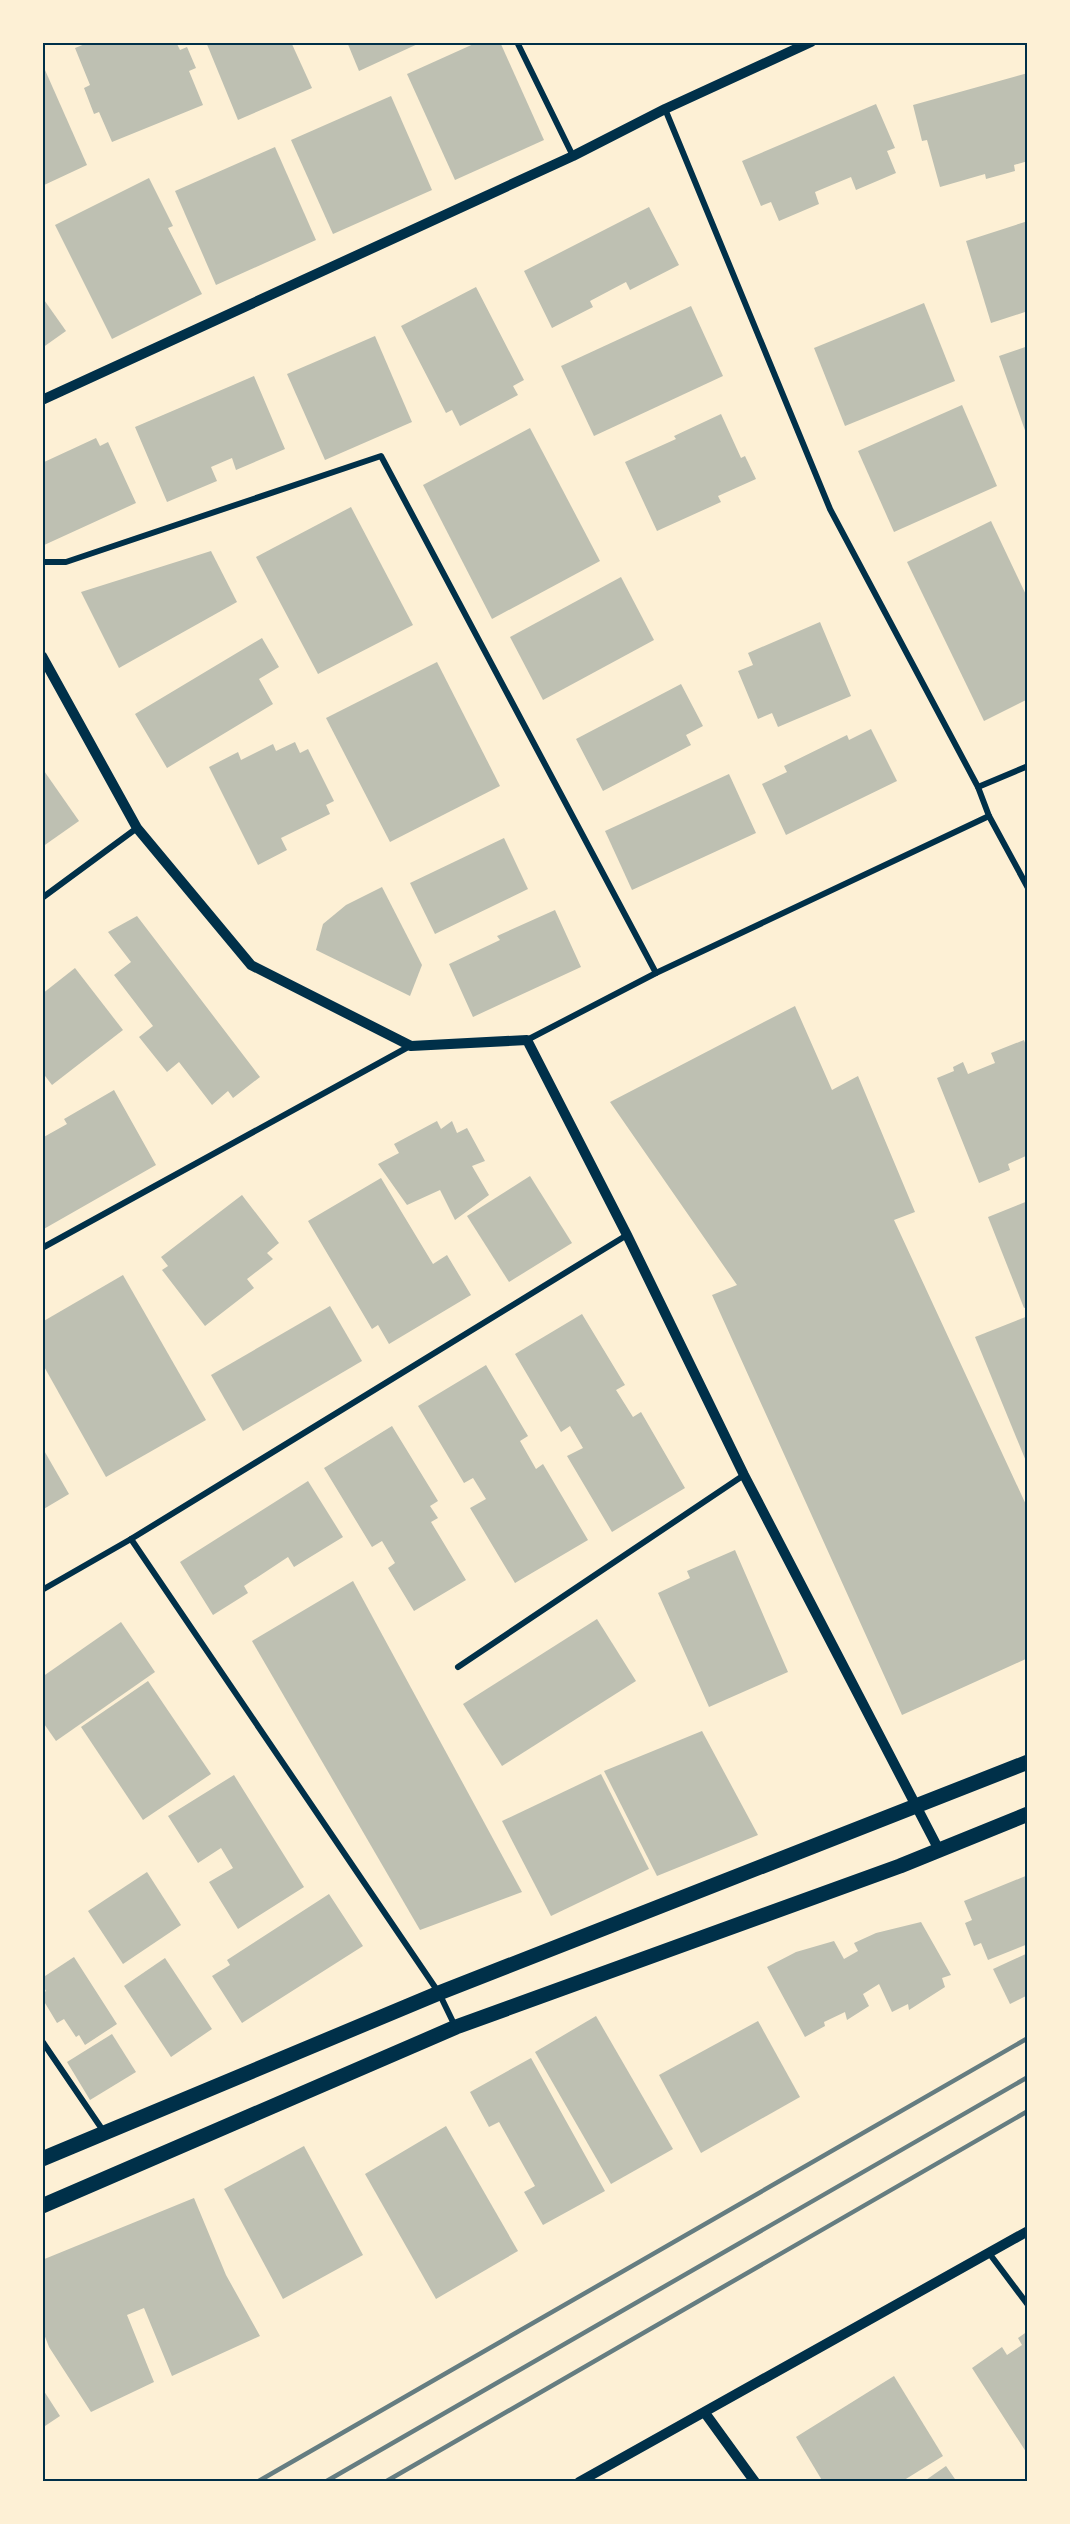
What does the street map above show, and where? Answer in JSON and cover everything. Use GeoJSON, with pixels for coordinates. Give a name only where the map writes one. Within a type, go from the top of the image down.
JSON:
{"type":"FeatureCollection","features":[{"type":"Feature","properties":{"kind":"main road"},"geometry":{"type":"LineString","coordinates":[[42,2159],[439,1993],[917,1808],[1028,1762]]}},
{"type":"Feature","properties":{"kind":"main road"},"geometry":{"type":"LineString","coordinates":[[42,2206],[456,2027],[939,1850],[1028,1814]]}},
{"type":"Feature","properties":{"kind":"street"},"geometry":{"type":"LineString","coordinates":[[517,42],[573,156]]}},
{"type":"Feature","properties":{"kind":"street"},"geometry":{"type":"LineString","coordinates":[[42,400],[573,156],[665,109],[812,42]]}},
{"type":"Feature","properties":{"kind":"street"},"geometry":{"type":"LineString","coordinates":[[665,109],[830,509],[978,788],[989,816],[1028,888]]}},
{"type":"Feature","properties":{"kind":"street"},"geometry":{"type":"LineString","coordinates":[[42,562],[66,562],[381,456],[656,973]]}},
{"type":"Feature","properties":{"kind":"street"},"geometry":{"type":"LineString","coordinates":[[42,656],[137,828],[251,965],[411,1046]]}},
{"type":"Feature","properties":{"kind":"street"},"geometry":{"type":"LineString","coordinates":[[978,788],[1028,765]]}},
{"type":"Feature","properties":{"kind":"street"},"geometry":{"type":"LineString","coordinates":[[42,1248],[411,1046],[527,1040],[656,973],[989,816]]}},
{"type":"Feature","properties":{"kind":"street"},"geometry":{"type":"LineString","coordinates":[[42,898],[137,828]]}},
{"type":"Feature","properties":{"kind":"street"},"geometry":{"type":"LineString","coordinates":[[527,1040],[627,1234],[744,1475],[939,1850]]}},
{"type":"Feature","properties":{"kind":"street"},"geometry":{"type":"LineString","coordinates":[[42,1590],[131,1539],[627,1234]]}},
{"type":"Feature","properties":{"kind":"street"},"geometry":{"type":"LineString","coordinates":[[458,1667],[744,1475]]}},
{"type":"Feature","properties":{"kind":"street"},"geometry":{"type":"LineString","coordinates":[[131,1539],[439,1993],[456,2027]]}},
{"type":"Feature","properties":{"kind":"street"},"geometry":{"type":"LineString","coordinates":[[42,2041],[104,2133]]}},
{"type":"Feature","properties":{"kind":"street"},"geometry":{"type":"LineString","coordinates":[[579,2482],[1028,2231]]}},
{"type":"Feature","properties":{"kind":"street"},"geometry":{"type":"LineString","coordinates":[[988,2253],[1028,2305]]}},
{"type":"Feature","properties":{"kind":"street"},"geometry":{"type":"LineString","coordinates":[[705,2413],[755,2482]]}},
{"type":"Feature","properties":{"kind":"building"},"geometry":{"type":"Polygon","coordinates":[[[90,42],[176,42],[180,50],[187,47],[196,68],[189,71],[203,105],[112,142],[99,112],[94,114],[84,88],[90,85],[75,48],[90,42]]]}},
{"type":"Feature","properties":{"kind":"building"},"geometry":{"type":"Polygon","coordinates":[[[206,42],[291,42],[312,88],[238,120],[206,42]]]}},
{"type":"Feature","properties":{"kind":"building"},"geometry":{"type":"Polygon","coordinates":[[[347,42],[422,42],[359,71],[347,42]]]}},
{"type":"Feature","properties":{"kind":"building"},"geometry":{"type":"Polygon","coordinates":[[[478,42],[500,42],[544,140],[455,180],[407,74],[478,42]]]}},
{"type":"Feature","properties":{"kind":"building"},"geometry":{"type":"Polygon","coordinates":[[[45,70],[87,165],[42,186],[42,71],[45,70]]]}},
{"type":"Feature","properties":{"kind":"building"},"geometry":{"type":"Polygon","coordinates":[[[1028,73],[1028,161],[1014,165],[1015,171],[986,179],[985,174],[940,187],[927,140],[922,141],[913,105],[1028,73]]]}},
{"type":"Feature","properties":{"kind":"building"},"geometry":{"type":"Polygon","coordinates":[[[391,96],[432,190],[333,234],[291,140],[391,96]]]}},
{"type":"Feature","properties":{"kind":"building"},"geometry":{"type":"Polygon","coordinates":[[[876,104],[895,148],[887,151],[896,173],[856,190],[851,177],[815,192],[819,204],[779,221],[771,202],[761,206],[742,161],[876,104]]]}},
{"type":"Feature","properties":{"kind":"building"},"geometry":{"type":"Polygon","coordinates":[[[275,147],[316,240],[216,285],[175,191],[275,147]]]}},
{"type":"Feature","properties":{"kind":"building"},"geometry":{"type":"Polygon","coordinates":[[[149,178],[173,226],[168,228],[202,294],[112,339],[55,225],[149,178]]]}},
{"type":"Feature","properties":{"kind":"building"},"geometry":{"type":"Polygon","coordinates":[[[649,207],[679,265],[630,290],[626,282],[590,301],[593,307],[552,328],[524,271],[649,207]]]}},
{"type":"Feature","properties":{"kind":"building"},"geometry":{"type":"Polygon","coordinates":[[[1028,221],[1028,311],[991,323],[966,241],[1028,221]]]}},
{"type":"Feature","properties":{"kind":"building"},"geometry":{"type":"Polygon","coordinates":[[[476,287],[524,380],[513,386],[518,395],[460,426],[452,410],[446,413],[401,326],[476,287]]]}},
{"type":"Feature","properties":{"kind":"building"},"geometry":{"type":"Polygon","coordinates":[[[42,297],[66,331],[42,348],[42,297]]]}},
{"type":"Feature","properties":{"kind":"building"},"geometry":{"type":"Polygon","coordinates":[[[924,303],[955,381],[845,426],[814,348],[924,303]]]}},
{"type":"Feature","properties":{"kind":"building"},"geometry":{"type":"Polygon","coordinates":[[[691,306],[723,376],[594,436],[561,366],[691,306]]]}},
{"type":"Feature","properties":{"kind":"building"},"geometry":{"type":"Polygon","coordinates":[[[375,336],[412,422],[325,460],[287,374],[375,336]]]}},
{"type":"Feature","properties":{"kind":"building"},"geometry":{"type":"Polygon","coordinates":[[[1028,346],[1028,439],[999,356],[1028,346]]]}},
{"type":"Feature","properties":{"kind":"building"},"geometry":{"type":"Polygon","coordinates":[[[254,376],[285,449],[236,470],[232,458],[211,467],[217,481],[167,502],[135,427],[254,376]]]}},
{"type":"Feature","properties":{"kind":"building"},"geometry":{"type":"Polygon","coordinates":[[[962,405],[997,486],[894,532],[858,451],[962,405]]]}},
{"type":"Feature","properties":{"kind":"building"},"geometry":{"type":"Polygon","coordinates":[[[721,414],[741,458],[745,456],[756,479],[718,496],[721,502],[657,531],[625,462],[676,439],[674,436],[721,414]]]}},
{"type":"Feature","properties":{"kind":"building"},"geometry":{"type":"Polygon","coordinates":[[[530,428],[600,561],[492,619],[423,485],[530,428]]]}},
{"type":"Feature","properties":{"kind":"building"},"geometry":{"type":"Polygon","coordinates":[[[96,438],[100,446],[108,442],[136,503],[42,546],[42,463],[96,438]]]}},
{"type":"Feature","properties":{"kind":"building"},"geometry":{"type":"Polygon","coordinates":[[[351,507],[413,625],[318,674],[256,557],[351,507]]]}},
{"type":"Feature","properties":{"kind":"building"},"geometry":{"type":"Polygon","coordinates":[[[991,521],[1028,599],[1028,699],[984,721],[907,562],[991,521]]]}},
{"type":"Feature","properties":{"kind":"building"},"geometry":{"type":"Polygon","coordinates":[[[211,551],[237,602],[119,668],[81,592],[211,551]]]}},
{"type":"Feature","properties":{"kind":"building"},"geometry":{"type":"Polygon","coordinates":[[[621,577],[654,640],[543,700],[510,637],[621,577]]]}},
{"type":"Feature","properties":{"kind":"building"},"geometry":{"type":"Polygon","coordinates":[[[820,622],[851,696],[778,727],[772,713],[758,719],[738,671],[753,665],[748,653],[820,622]]]}},
{"type":"Feature","properties":{"kind":"building"},"geometry":{"type":"Polygon","coordinates":[[[262,638],[279,667],[259,679],[273,704],[167,768],[135,714],[262,638]]]}},
{"type":"Feature","properties":{"kind":"building"},"geometry":{"type":"Polygon","coordinates":[[[437,662],[500,786],[390,842],[326,718],[437,662]]]}},
{"type":"Feature","properties":{"kind":"building"},"geometry":{"type":"Polygon","coordinates":[[[681,684],[703,726],[686,735],[691,745],[603,791],[576,739],[681,684]]]}},
{"type":"Feature","properties":{"kind":"building"},"geometry":{"type":"Polygon","coordinates":[[[871,729],[897,781],[786,835],[762,784],[787,772],[784,766],[847,735],[849,740],[871,729]]]}},
{"type":"Feature","properties":{"kind":"building"},"geometry":{"type":"Polygon","coordinates":[[[295,742],[300,753],[308,749],[334,801],[326,805],[330,814],[281,838],[287,850],[258,865],[209,767],[238,752],[241,760],[273,744],[276,751],[295,742]]]}},
{"type":"Feature","properties":{"kind":"building"},"geometry":{"type":"Polygon","coordinates":[[[42,768],[79,821],[42,847],[42,768]]]}},
{"type":"Feature","properties":{"kind":"building"},"geometry":{"type":"Polygon","coordinates":[[[729,774],[756,833],[632,890],[605,831],[729,774]]]}},
{"type":"Feature","properties":{"kind":"building"},"geometry":{"type":"Polygon","coordinates":[[[504,838],[528,889],[435,934],[410,883],[504,838]]]}},
{"type":"Feature","properties":{"kind":"building"},"geometry":{"type":"Polygon","coordinates":[[[382,887],[422,965],[410,996],[316,950],[323,924],[346,905],[382,887]]]}},
{"type":"Feature","properties":{"kind":"building"},"geometry":{"type":"Polygon","coordinates":[[[555,910],[581,967],[473,1017],[449,964],[500,940],[497,936],[555,910]]]}},
{"type":"Feature","properties":{"kind":"building"},"geometry":{"type":"Polygon","coordinates":[[[137,916],[260,1077],[233,1098],[228,1091],[212,1105],[179,1062],[167,1072],[139,1037],[153,1026],[114,975],[131,962],[108,932],[137,916]]]}},
{"type":"Feature","properties":{"kind":"building"},"geometry":{"type":"Polygon","coordinates":[[[75,968],[123,1030],[52,1085],[42,1072],[42,994],[75,968]]]}},
{"type":"Feature","properties":{"kind":"building"},"geometry":{"type":"Polygon","coordinates":[[[795,1006],[832,1090],[858,1076],[915,1212],[894,1220],[1028,1509],[1028,1658],[902,1715],[712,1295],[737,1285],[610,1102],[795,1006]]]}},
{"type":"Feature","properties":{"kind":"building"},"geometry":{"type":"Polygon","coordinates":[[[1024,1040],[1028,1051],[1028,1155],[1008,1164],[1010,1170],[979,1183],[937,1078],[954,1071],[953,1067],[963,1062],[968,1074],[995,1063],[991,1053],[1024,1040]]]}},
{"type":"Feature","properties":{"kind":"building"},"geometry":{"type":"Polygon","coordinates":[[[114,1090],[156,1165],[42,1230],[42,1147],[45,1146],[42,1138],[67,1124],[64,1119],[114,1090]]]}},
{"type":"Feature","properties":{"kind":"building"},"geometry":{"type":"Polygon","coordinates":[[[437,1121],[441,1129],[452,1121],[457,1133],[467,1128],[485,1161],[472,1166],[489,1195],[455,1220],[440,1190],[407,1205],[378,1164],[399,1153],[394,1144],[437,1121]]]}},
{"type":"Feature","properties":{"kind":"building"},"geometry":{"type":"Polygon","coordinates":[[[530,1176],[572,1243],[509,1282],[467,1216],[530,1176]]]}},
{"type":"Feature","properties":{"kind":"building"},"geometry":{"type":"Polygon","coordinates":[[[381,1178],[433,1264],[447,1255],[471,1295],[389,1344],[378,1325],[372,1329],[308,1221],[381,1178]]]}},
{"type":"Feature","properties":{"kind":"building"},"geometry":{"type":"Polygon","coordinates":[[[242,1195],[279,1243],[267,1253],[273,1259],[247,1279],[254,1288],[205,1326],[162,1270],[168,1266],[161,1257],[242,1195]]]}},
{"type":"Feature","properties":{"kind":"building"},"geometry":{"type":"Polygon","coordinates":[[[1028,1201],[1028,1307],[1024,1308],[988,1217],[1028,1201]]]}},
{"type":"Feature","properties":{"kind":"building"},"geometry":{"type":"Polygon","coordinates":[[[123,1275],[206,1420],[106,1477],[42,1363],[42,1322],[123,1275]]]}},
{"type":"Feature","properties":{"kind":"building"},"geometry":{"type":"Polygon","coordinates":[[[330,1306],[362,1361],[243,1431],[211,1375],[330,1306]]]}},
{"type":"Feature","properties":{"kind":"building"},"geometry":{"type":"Polygon","coordinates":[[[582,1314],[625,1385],[616,1390],[633,1417],[641,1412],[685,1488],[612,1532],[567,1456],[583,1448],[570,1426],[561,1432],[515,1354],[582,1314]]]}},
{"type":"Feature","properties":{"kind":"building"},"geometry":{"type":"Polygon","coordinates":[[[1028,1316],[1028,1466],[975,1337],[1028,1316]]]}},
{"type":"Feature","properties":{"kind":"building"},"geometry":{"type":"Polygon","coordinates":[[[486,1365],[528,1436],[520,1441],[536,1469],[543,1464],[588,1540],[515,1583],[470,1508],[486,1499],[473,1478],[464,1483],[418,1406],[486,1365]]]}},
{"type":"Feature","properties":{"kind":"building"},"geometry":{"type":"Polygon","coordinates":[[[392,1426],[438,1501],[430,1506],[438,1518],[431,1522],[466,1580],[414,1611],[388,1568],[395,1563],[382,1541],[372,1547],[324,1468],[392,1426]]]}},
{"type":"Feature","properties":{"kind":"building"},"geometry":{"type":"Polygon","coordinates":[[[42,1447],[69,1494],[42,1510],[42,1447]]]}},
{"type":"Feature","properties":{"kind":"building"},"geometry":{"type":"Polygon","coordinates":[[[308,1481],[343,1537],[294,1567],[288,1557],[244,1586],[248,1593],[213,1615],[180,1562],[308,1481]]]}},
{"type":"Feature","properties":{"kind":"building"},"geometry":{"type":"Polygon","coordinates":[[[735,1550],[788,1672],[709,1707],[658,1593],[690,1578],[687,1571],[735,1550]]]}},
{"type":"Feature","properties":{"kind":"building"},"geometry":{"type":"Polygon","coordinates":[[[353,1581],[522,1892],[420,1930],[252,1641],[353,1581]]]}},
{"type":"Feature","properties":{"kind":"building"},"geometry":{"type":"Polygon","coordinates":[[[597,1619],[636,1681],[502,1766],[463,1704],[597,1619]]]}},
{"type":"Feature","properties":{"kind":"building"},"geometry":{"type":"Polygon","coordinates":[[[121,1622],[155,1672],[56,1741],[42,1721],[42,1677],[121,1622]]]}},
{"type":"Feature","properties":{"kind":"building"},"geometry":{"type":"Polygon","coordinates":[[[148,1681],[211,1774],[143,1820],[81,1727],[148,1681]]]}},
{"type":"Feature","properties":{"kind":"building"},"geometry":{"type":"Polygon","coordinates":[[[702,1731],[758,1835],[657,1876],[604,1771],[702,1731]]]}},
{"type":"Feature","properties":{"kind":"building"},"geometry":{"type":"Polygon","coordinates":[[[601,1774],[649,1869],[551,1916],[502,1821],[601,1774]]]}},
{"type":"Feature","properties":{"kind":"building"},"geometry":{"type":"Polygon","coordinates":[[[234,1775],[304,1887],[238,1929],[209,1882],[233,1868],[221,1848],[198,1863],[168,1816],[234,1775]]]}},
{"type":"Feature","properties":{"kind":"building"},"geometry":{"type":"Polygon","coordinates":[[[147,1872],[181,1925],[123,1964],[88,1911],[147,1872]]]}},
{"type":"Feature","properties":{"kind":"building"},"geometry":{"type":"Polygon","coordinates":[[[1028,1875],[1028,1944],[988,1960],[981,1943],[974,1946],[965,1923],[972,1920],[964,1901],[1028,1875]]]}},
{"type":"Feature","properties":{"kind":"building"},"geometry":{"type":"Polygon","coordinates":[[[329,1894],[363,1946],[242,2023],[212,1976],[230,1965],[227,1960],[329,1894]]]}},
{"type":"Feature","properties":{"kind":"building"},"geometry":{"type":"Polygon","coordinates":[[[921,1922],[951,1975],[942,1978],[945,1987],[909,2010],[908,2004],[892,2012],[879,1984],[863,1994],[869,2006],[847,2020],[845,2012],[824,2022],[825,2026],[805,2037],[767,1967],[796,1952],[834,1941],[844,1959],[858,1951],[854,1943],[876,1933],[921,1922]]]}},
{"type":"Feature","properties":{"kind":"building"},"geometry":{"type":"Polygon","coordinates":[[[1028,1953],[1028,1995],[1010,2004],[993,1969],[1028,1953]]]}},
{"type":"Feature","properties":{"kind":"building"},"geometry":{"type":"Polygon","coordinates":[[[74,1957],[117,2024],[85,2045],[79,2035],[76,2037],[64,2019],[57,2023],[42,1998],[42,1994],[46,1991],[42,1978],[74,1957]]]}},
{"type":"Feature","properties":{"kind":"building"},"geometry":{"type":"Polygon","coordinates":[[[165,1958],[212,2029],[171,2057],[124,1986],[165,1958]]]}},
{"type":"Feature","properties":{"kind":"building"},"geometry":{"type":"Polygon","coordinates":[[[596,2016],[673,2149],[611,2184],[535,2052],[596,2016]]]}},
{"type":"Feature","properties":{"kind":"building"},"geometry":{"type":"Polygon","coordinates":[[[758,2021],[800,2097],[701,2153],[659,2075],[758,2021]]]}},
{"type":"Feature","properties":{"kind":"building"},"geometry":{"type":"Polygon","coordinates":[[[112,2034],[136,2072],[90,2100],[67,2062],[112,2034]]]}},
{"type":"Feature","properties":{"kind":"building"},"geometry":{"type":"Polygon","coordinates":[[[531,2058],[605,2191],[543,2225],[524,2192],[535,2186],[499,2122],[489,2127],[470,2092],[531,2058]]]}},
{"type":"Feature","properties":{"kind":"building"},"geometry":{"type":"Polygon","coordinates":[[[446,2126],[518,2251],[436,2299],[365,2174],[446,2126]]]}},
{"type":"Feature","properties":{"kind":"building"},"geometry":{"type":"Polygon","coordinates":[[[304,2146],[363,2255],[283,2299],[224,2189],[304,2146]]]}},
{"type":"Feature","properties":{"kind":"building"},"geometry":{"type":"Polygon","coordinates":[[[194,2198],[226,2275],[260,2336],[172,2376],[144,2308],[127,2315],[154,2382],[91,2412],[49,2347],[42,2329],[42,2260],[194,2198]]]}},
{"type":"Feature","properties":{"kind":"building"},"geometry":{"type":"Polygon","coordinates":[[[1028,2331],[1028,2455],[972,2368],[1002,2347],[1007,2355],[1022,2345],[1018,2338],[1028,2331]]]}},
{"type":"Feature","properties":{"kind":"building"},"geometry":{"type":"Polygon","coordinates":[[[894,2376],[943,2456],[901,2482],[823,2482],[796,2437],[894,2376]]]}},
{"type":"Feature","properties":{"kind":"building"},"geometry":{"type":"Polygon","coordinates":[[[42,2388],[60,2416],[42,2428],[42,2388]]]}},
{"type":"Feature","properties":{"kind":"building"},"geometry":{"type":"Polygon","coordinates":[[[946,2466],[957,2482],[923,2482],[946,2466]]]}},
{"type":"Feature","properties":{"kind":"railway"},"geometry":{"type":"LineString","coordinates":[[257,2482],[1028,2038]]}},
{"type":"Feature","properties":{"kind":"railway"},"geometry":{"type":"LineString","coordinates":[[325,2482],[1028,2077]]}},
{"type":"Feature","properties":{"kind":"railway"},"geometry":{"type":"LineString","coordinates":[[385,2482],[1028,2111]]}}]}
